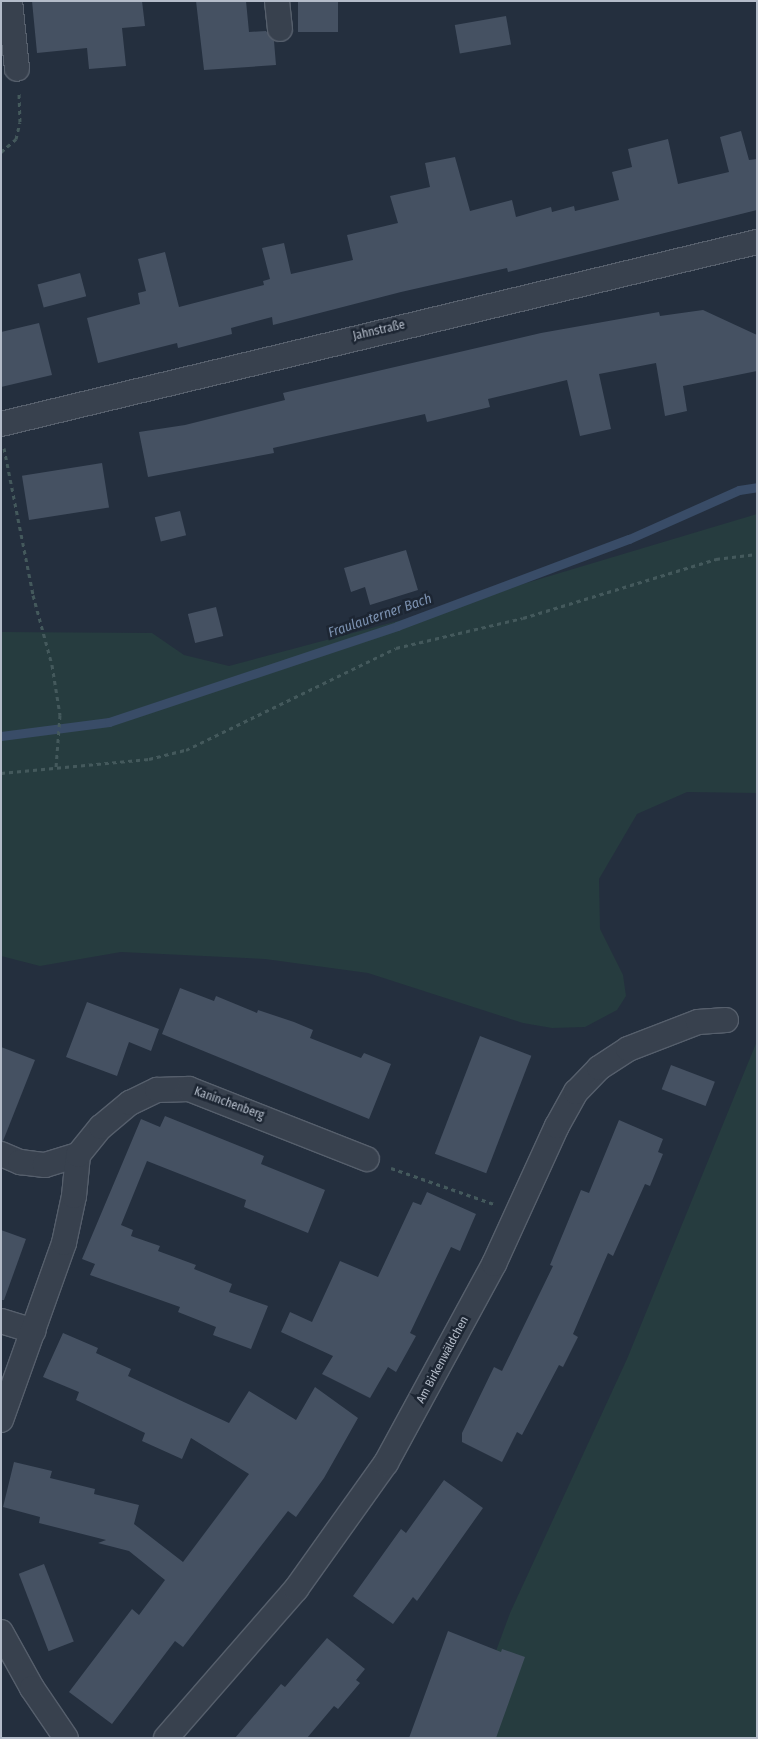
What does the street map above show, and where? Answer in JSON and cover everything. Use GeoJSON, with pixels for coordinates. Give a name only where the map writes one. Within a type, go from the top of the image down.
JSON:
{"type":"FeatureCollection","features":[{"type":"Feature","properties":{"kind":"street"},"geometry":{"type":"LineString","coordinates":[[10,1],[17,68]]}},
{"type":"Feature","properties":{"kind":"street"},"geometry":{"type":"LineString","coordinates":[[277,1],[280,29]]}},
{"type":"Feature","properties":{"kind":"street","name":"Jahnstraße"},"geometry":{"type":"LineString","coordinates":[[2,432],[757,242]]}},
{"type":"Feature","properties":{"kind":"street","name":"Am Birkenwäldchen"},"geometry":{"type":"LineString","coordinates":[[166,1738],[296,1589],[386,1463],[422,1400],[519,1213],[558,1126],[576,1092],[600,1068],[628,1048],[666,1032],[698,1022],[726,1020]]}},
{"type":"Feature","properties":{"kind":"street","name":"Kaninchenberg"},"geometry":{"type":"LineString","coordinates":[[78,1154],[101,1127],[130,1103],[157,1090],[189,1090],[367,1159]]}},
{"type":"Feature","properties":{"kind":"street"},"geometry":{"type":"LineString","coordinates":[[1,1154],[20,1162],[45,1164],[78,1154],[74,1196],[64,1243],[1,1420]]}},
{"type":"Feature","properties":{"kind":"street"},"geometry":{"type":"LineString","coordinates":[[1,1321],[33,1330]]}},
{"type":"Feature","properties":{"kind":"street"},"geometry":{"type":"LineString","coordinates":[[1,1632],[32,1688],[66,1738]]}},
{"type":"Feature","properties":{"kind":"path"},"geometry":{"type":"LineString","coordinates":[[1,152],[16,139],[20,122],[17,68]]}},
{"type":"Feature","properties":{"kind":"path"},"geometry":{"type":"LineString","coordinates":[[2,432],[60,715],[60,739],[56,767]]}},
{"type":"Feature","properties":{"kind":"path"},"geometry":{"type":"LineString","coordinates":[[1,773],[149,759],[186,750],[396,648],[523,618],[716,560],[757,554]]}},
{"type":"Feature","properties":{"kind":"path"},"geometry":{"type":"LineString","coordinates":[[367,1159],[519,1213]]}},
{"type":"Feature","properties":{"kind":"green space"},"geometry":{"type":"Polygon","coordinates":[[[757,514],[757,793],[687,792],[637,814],[599,879],[600,929],[623,975],[626,996],[617,1010],[585,1027],[552,1028],[523,1023],[368,973],[265,959],[121,952],[40,966],[1,956],[1,632],[152,633],[184,655],[229,666],[409,618],[757,514]]]}},
{"type":"Feature","properties":{"kind":"green space"},"geometry":{"type":"Polygon","coordinates":[[[757,1041],[757,1738],[464,1738],[510,1613],[627,1359],[757,1041]]]}},
{"type":"Feature","properties":{"kind":"building"},"geometry":{"type":"Polygon","coordinates":[[[32,1],[142,1],[145,26],[122,28],[126,66],[89,69],[87,48],[37,53],[32,1]]]}},
{"type":"Feature","properties":{"kind":"building"},"geometry":{"type":"Polygon","coordinates":[[[196,1],[246,1],[249,32],[266,31],[274,41],[276,65],[204,70],[196,1]]]}},
{"type":"Feature","properties":{"kind":"building"},"geometry":{"type":"Polygon","coordinates":[[[298,1],[338,1],[338,32],[298,32],[298,1]]]}},
{"type":"Feature","properties":{"kind":"building"},"geometry":{"type":"Polygon","coordinates":[[[506,16],[511,45],[460,54],[455,25],[506,16]]]}},
{"type":"Feature","properties":{"kind":"building"},"geometry":{"type":"Polygon","coordinates":[[[741,131],[749,160],[757,159],[757,210],[508,272],[507,268],[401,292],[273,325],[272,317],[231,328],[232,334],[178,348],[177,343],[98,363],[87,318],[140,304],[138,293],[146,291],[138,259],[165,252],[179,307],[264,285],[263,281],[270,279],[262,248],[284,243],[291,274],[353,260],[347,235],[398,223],[390,196],[430,187],[425,163],[455,157],[470,211],[512,200],[516,217],[551,207],[552,212],[574,206],[575,211],[619,200],[612,172],[632,167],[628,149],[668,139],[678,184],[729,172],[720,137],[741,131]]]}},
{"type":"Feature","properties":{"kind":"building"},"geometry":{"type":"Polygon","coordinates":[[[80,273],[86,296],[44,308],[37,284],[80,273]]]}},
{"type":"Feature","properties":{"kind":"building"},"geometry":{"type":"Polygon","coordinates":[[[703,310],[757,335],[757,371],[683,386],[687,411],[665,416],[656,363],[599,374],[611,429],[580,436],[567,380],[488,399],[490,407],[427,422],[425,414],[273,448],[274,453],[148,477],[139,432],[185,425],[285,400],[283,393],[541,333],[659,312],[660,316],[703,310]]]}},
{"type":"Feature","properties":{"kind":"building"},"geometry":{"type":"Polygon","coordinates":[[[39,323],[52,375],[1,387],[1,332],[39,323]]]}},
{"type":"Feature","properties":{"kind":"building"},"geometry":{"type":"Polygon","coordinates":[[[102,463],[109,507],[29,520],[22,476],[102,463]]]}},
{"type":"Feature","properties":{"kind":"building"},"geometry":{"type":"Polygon","coordinates":[[[180,511],[186,535],[161,542],[155,517],[180,511]]]}},
{"type":"Feature","properties":{"kind":"building"},"geometry":{"type":"Polygon","coordinates":[[[406,550],[418,590],[370,605],[365,587],[351,592],[344,568],[406,550]]]}},
{"type":"Feature","properties":{"kind":"building"},"geometry":{"type":"Polygon","coordinates":[[[216,607],[223,636],[195,643],[188,614],[216,607]]]}},
{"type":"Feature","properties":{"kind":"building"},"geometry":{"type":"Polygon","coordinates":[[[180,988],[214,1001],[216,996],[257,1013],[258,1010],[294,1022],[313,1030],[310,1038],[361,1058],[364,1053],[391,1064],[369,1119],[162,1034],[180,988]]]}},
{"type":"Feature","properties":{"kind":"building"},"geometry":{"type":"Polygon","coordinates":[[[87,1002],[159,1029],[151,1051],[129,1042],[117,1076],[66,1057],[87,1002]]]}},
{"type":"Feature","properties":{"kind":"building"},"geometry":{"type":"Polygon","coordinates":[[[480,1036],[531,1056],[486,1173],[435,1154],[480,1036]]]}},
{"type":"Feature","properties":{"kind":"building"},"geometry":{"type":"Polygon","coordinates":[[[1,1047],[35,1060],[3,1141],[1,1141],[1,1047]]]}},
{"type":"Feature","properties":{"kind":"building"},"geometry":{"type":"Polygon","coordinates":[[[671,1065],[715,1082],[706,1106],[662,1089],[671,1065]]]}},
{"type":"Feature","properties":{"kind":"building"},"geometry":{"type":"Polygon","coordinates":[[[165,1116],[264,1156],[261,1164],[325,1190],[308,1233],[244,1207],[246,1200],[147,1161],[121,1225],[133,1230],[131,1236],[160,1246],[158,1251],[196,1265],[194,1269],[232,1284],[229,1292],[268,1306],[251,1349],[213,1335],[216,1327],[178,1312],[180,1307],[90,1275],[95,1264],[82,1259],[141,1119],[160,1127],[165,1116]]]}},
{"type":"Feature","properties":{"kind":"building"},"geometry":{"type":"Polygon","coordinates":[[[619,1120],[663,1139],[658,1152],[663,1154],[650,1186],[645,1184],[613,1256],[608,1253],[573,1334],[578,1337],[563,1367],[559,1365],[522,1435],[517,1432],[502,1462],[462,1442],[462,1433],[494,1367],[502,1371],[553,1266],[550,1265],[581,1190],[589,1193],[619,1120]]]}},
{"type":"Feature","properties":{"kind":"building"},"geometry":{"type":"Polygon","coordinates":[[[427,1192],[476,1214],[460,1251],[451,1247],[410,1333],[416,1336],[396,1372],[388,1367],[370,1398],[322,1374],[333,1356],[281,1332],[290,1312],[312,1322],[340,1261],[378,1277],[413,1202],[421,1205],[427,1192]]]}},
{"type":"Feature","properties":{"kind":"building"},"geometry":{"type":"Polygon","coordinates":[[[1,1230],[26,1239],[4,1300],[1,1300],[1,1230]]]}},
{"type":"Feature","properties":{"kind":"building"},"geometry":{"type":"Polygon","coordinates":[[[63,1333],[98,1348],[96,1353],[131,1369],[128,1376],[229,1423],[249,1391],[296,1420],[315,1387],[358,1418],[324,1478],[296,1517],[288,1511],[183,1647],[175,1641],[112,1724],[69,1692],[132,1609],[139,1615],[165,1580],[129,1551],[98,1543],[106,1540],[39,1523],[40,1517],[3,1507],[14,1462],[52,1471],[50,1478],[95,1489],[94,1494],[139,1505],[134,1524],[183,1562],[249,1474],[191,1438],[182,1459],[142,1441],[145,1433],[76,1400],[79,1392],[43,1377],[63,1333]]]}},
{"type":"Feature","properties":{"kind":"building"},"geometry":{"type":"Polygon","coordinates":[[[444,1480],[483,1508],[417,1601],[413,1597],[393,1624],[353,1596],[401,1529],[406,1533],[444,1480]]]}},
{"type":"Feature","properties":{"kind":"building"},"geometry":{"type":"Polygon","coordinates":[[[44,1564],[74,1641],[49,1651],[19,1574],[44,1564]]]}},
{"type":"Feature","properties":{"kind":"building"},"geometry":{"type":"Polygon","coordinates":[[[448,1631],[501,1652],[502,1649],[525,1657],[496,1738],[409,1738],[448,1631]]]}},
{"type":"Feature","properties":{"kind":"building"},"geometry":{"type":"Polygon","coordinates":[[[327,1638],[365,1669],[356,1680],[360,1683],[338,1709],[334,1706],[307,1738],[235,1738],[281,1684],[285,1687],[327,1638]]]}},
{"type":"Feature","properties":{"kind":"waterway","name":"Fraulauterner Bach"},"geometry":{"type":"LineString","coordinates":[[1,736],[109,722],[397,626],[629,539],[739,490],[757,487]]}}]}
